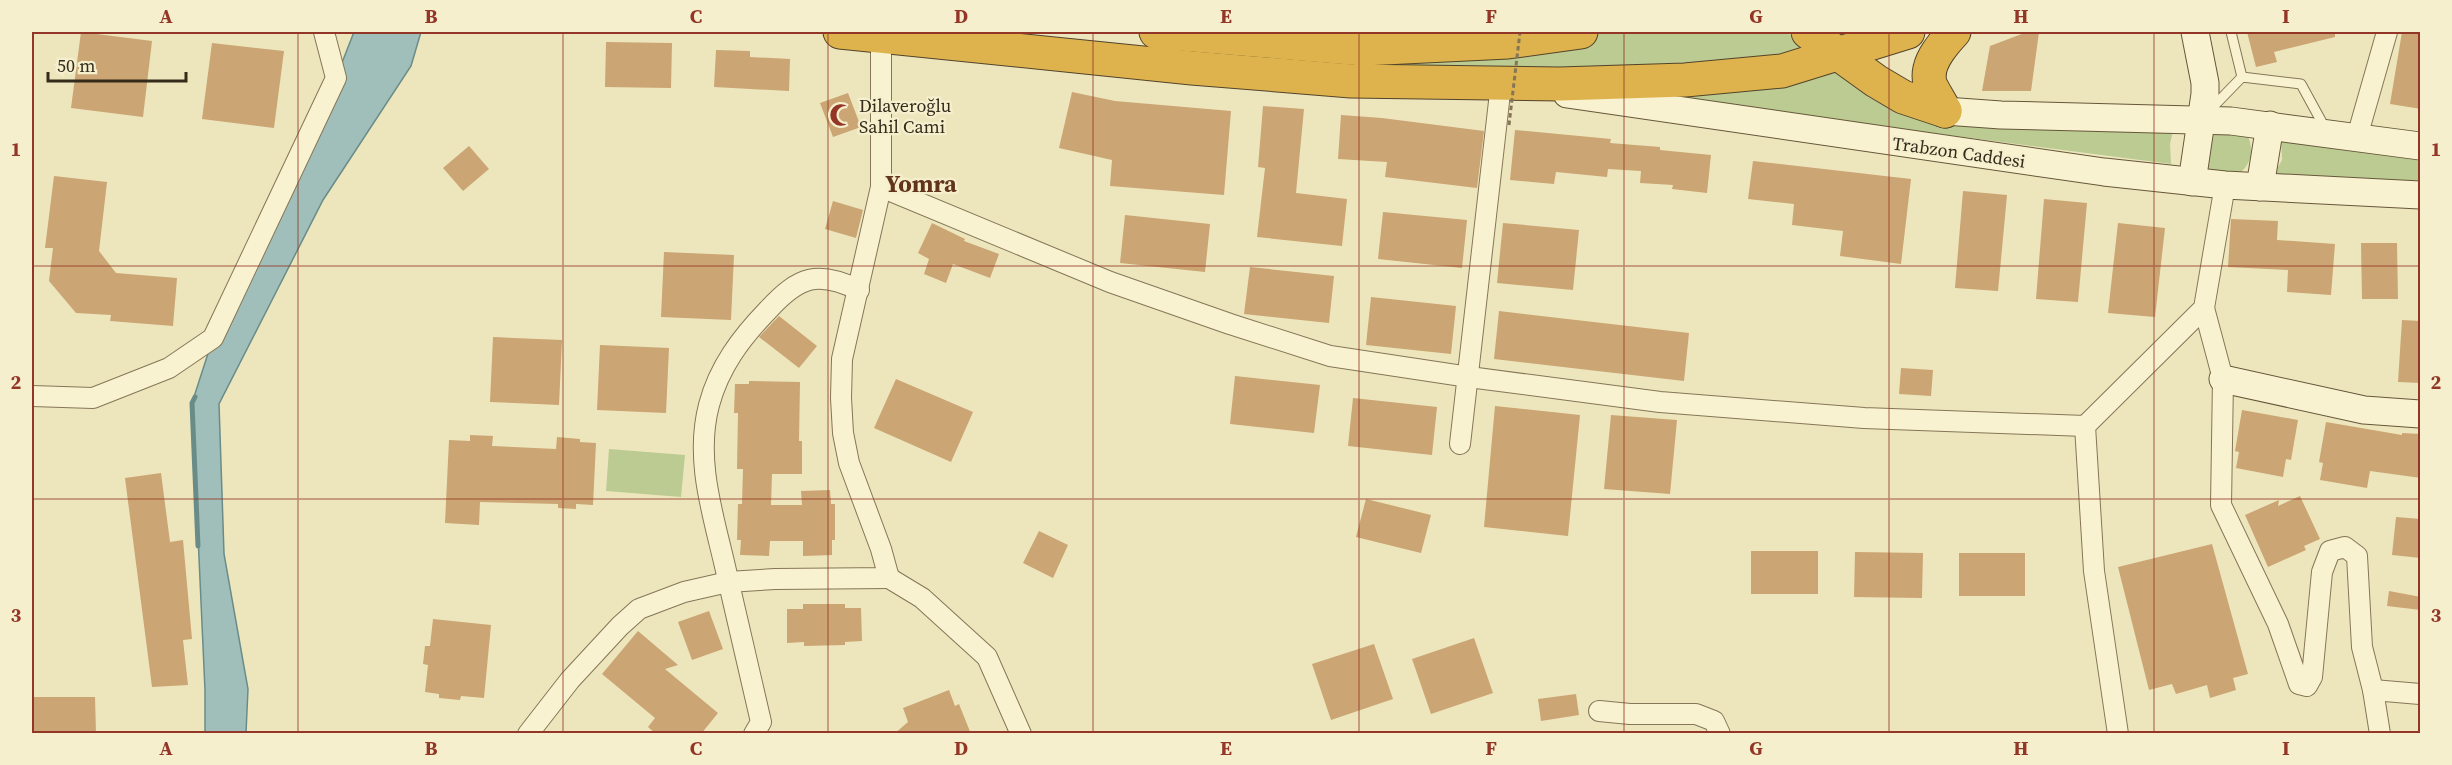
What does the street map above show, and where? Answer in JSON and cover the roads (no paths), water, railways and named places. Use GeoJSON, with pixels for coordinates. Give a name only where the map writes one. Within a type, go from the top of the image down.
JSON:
{"type":"FeatureCollection","features":[{"type":"Feature","properties":{"kind":"highway"},"geometry":{"type":"LineString","coordinates":[[840,32],[1192,68],[1351,81],[1501,84],[1696,80],[1782,71],[1836,43],[1908,32]]}},
{"type":"Feature","properties":{"kind":"highway"},"geometry":{"type":"LineString","coordinates":[[1156,32],[1363,49],[1508,42],[1581,32]]}},
{"type":"Feature","properties":{"kind":"highway"},"geometry":{"type":"LineString","coordinates":[[1808,32],[1836,43],[1866,75],[1903,97],[1945,111]]}},
{"type":"Feature","properties":{"kind":"highway"},"geometry":{"type":"LineString","coordinates":[[1945,111],[1930,84],[1931,65],[1940,48],[1954,32]]}},
{"type":"Feature","properties":{"kind":"main road"},"geometry":{"type":"LineString","coordinates":[[2192,182],[2205,83],[2195,32]]}},
{"type":"Feature","properties":{"kind":"main road","name":"Trabzon Caddesi"},"geometry":{"type":"LineString","coordinates":[[1501,84],[1919,146],[2192,182],[2421,195]]}},
{"type":"Feature","properties":{"kind":"main road"},"geometry":{"type":"LineString","coordinates":[[1945,111],[2001,115],[2231,121],[2421,146]]}},
{"type":"Feature","properties":{"kind":"main road"},"geometry":{"type":"LineString","coordinates":[[2260,187],[2270,126]]}},
{"type":"Feature","properties":{"kind":"main road"},"geometry":{"type":"LineString","coordinates":[[2223,379],[2364,410],[2421,414]]}},
{"type":"Feature","properties":{"kind":"street"},"geometry":{"type":"LineString","coordinates":[[32,396],[93,398],[169,368],[213,338],[336,78],[324,32]]}},
{"type":"Feature","properties":{"kind":"street"},"geometry":{"type":"LineString","coordinates":[[2357,137],[2387,32]]}},
{"type":"Feature","properties":{"kind":"street"},"geometry":{"type":"LineString","coordinates":[[881,35],[881,187],[842,359],[843,433],[849,463],[881,549],[889,578]]}},
{"type":"Feature","properties":{"kind":"street"},"geometry":{"type":"LineString","coordinates":[[1460,444],[1501,84]]}},
{"type":"Feature","properties":{"kind":"street"},"geometry":{"type":"LineString","coordinates":[[2225,185],[2204,308],[2223,379],[2221,505],[2278,624],[2299,684],[2307,686],[2312,676],[2322,572],[2330,551],[2345,547],[2357,556],[2362,647],[2373,690],[2380,734]]}},
{"type":"Feature","properties":{"kind":"street"},"geometry":{"type":"LineString","coordinates":[[881,187],[1110,282],[1330,356],[1660,402],[1864,418],[2085,426],[2204,308]]}},
{"type":"Feature","properties":{"kind":"street"},"geometry":{"type":"LineString","coordinates":[[754,734],[761,722],[712,513],[703,457],[709,404],[726,362],[742,336],[775,301],[798,284],[818,277],[837,279],[859,290]]}},
{"type":"Feature","properties":{"kind":"street"},"geometry":{"type":"LineString","coordinates":[[2085,426],[2094,571],[2118,734]]}},
{"type":"Feature","properties":{"kind":"street"},"geometry":{"type":"LineString","coordinates":[[528,734],[570,680],[639,609],[684,592],[728,582],[775,579],[889,578],[922,598],[987,657],[1021,734]]}},
{"type":"Feature","properties":{"kind":"street"},"geometry":{"type":"LineString","coordinates":[[2373,690],[2421,694]]}},
{"type":"Feature","properties":{"kind":"street"},"geometry":{"type":"LineString","coordinates":[[1599,711],[1630,714],[1696,714],[1714,722],[1720,734]]}},
{"type":"Feature","properties":{"kind":"lane"},"geometry":{"type":"LineString","coordinates":[[2231,32],[2242,77]]}},
{"type":"Feature","properties":{"kind":"lane"},"geometry":{"type":"LineString","coordinates":[[2201,120],[2242,77]]}},
{"type":"Feature","properties":{"kind":"lane"},"geometry":{"type":"LineString","coordinates":[[2242,77],[2301,84],[2328,133]]}},
{"type":"Feature","properties":{"kind":"water"},"geometry":{"type":"Polygon","coordinates":[[[354,32],[421,32],[411,66],[323,200],[219,404],[224,554],[248,689],[246,733],[205,733],[192,403],[213,338],[336,78],[354,32]]]}},
{"type":"Feature","properties":{"kind":"waterway"},"geometry":{"type":"LineString","coordinates":[[195,397],[192,403],[198,546]]}},
{"type":"Feature","properties":{"kind":"place","name":"Dilaveroğlu Sahil Cami"},"geometry":{"type":"Point","coordinates":[841,115]}},
{"type":"Feature","properties":{"kind":"district","name":"Yomra"},"geometry":{"type":"Point","coordinates":[921,183]}}]}
